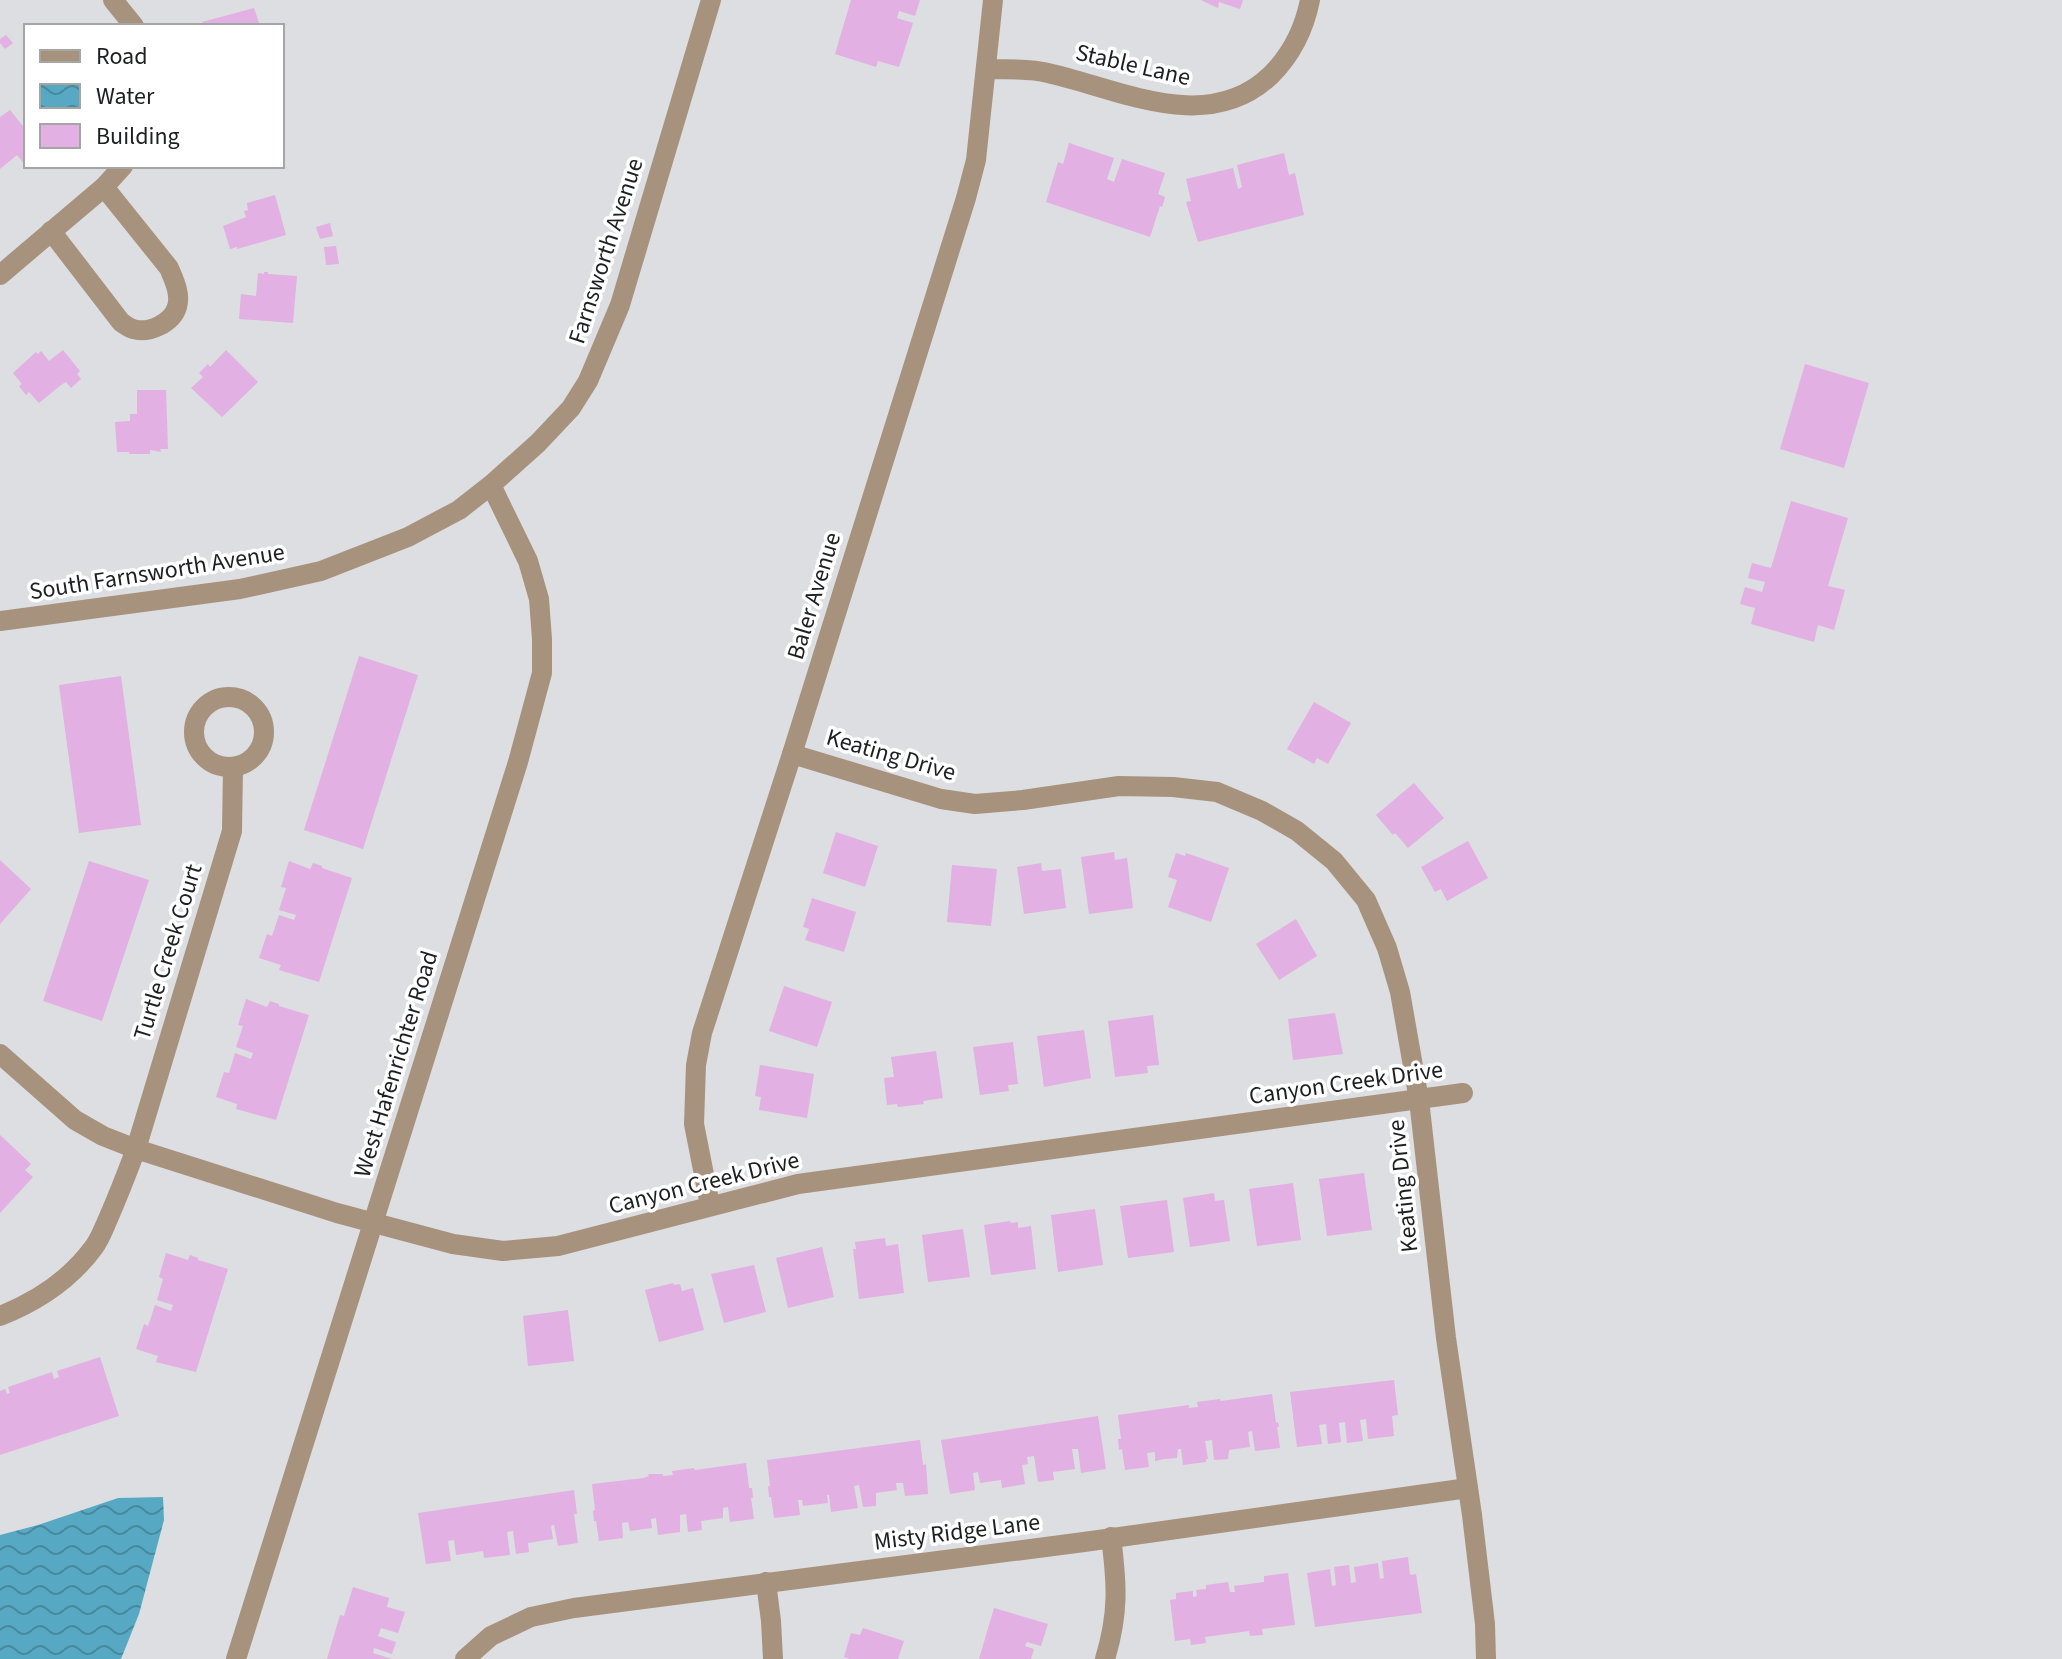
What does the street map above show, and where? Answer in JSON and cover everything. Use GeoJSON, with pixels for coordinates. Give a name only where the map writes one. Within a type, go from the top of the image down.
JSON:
{"type":"FeatureCollection","features":[{"type":"Feature","properties":{"kind":"street"},"geometry":{"type":"LineString","coordinates":[[113,0],[132,24]]}},
{"type":"Feature","properties":{"kind":"street","name":"Farnsworth Avenue"},"geometry":{"type":"LineString","coordinates":[[491,485],[571,408],[588,381],[620,305],[711,0]]}},
{"type":"Feature","properties":{"kind":"street","name":"Baler Avenue"},"geometry":{"type":"LineString","coordinates":[[710,1205],[694,1124],[696,1065],[702,1033],[966,198],[976,160],[993,0]]}},
{"type":"Feature","properties":{"kind":"street","name":"Stable Lane"},"geometry":{"type":"LineString","coordinates":[[986,69],[1044,72],[1164,104],[1217,104],[1250,91],[1279,67],[1300,34],[1310,0]]}},
{"type":"Feature","properties":{"kind":"street"},"geometry":{"type":"LineString","coordinates":[[0,275],[104,187],[121,168]]}},
{"type":"Feature","properties":{"kind":"street"},"geometry":{"type":"LineString","coordinates":[[51,231],[121,322],[133,330],[158,327],[169,320],[177,309],[178,297],[169,268],[104,187]]}},
{"type":"Feature","properties":{"kind":"street","name":"South Farnsworth Avenue"},"geometry":{"type":"LineString","coordinates":[[0,621],[240,589],[321,571],[408,537],[459,510],[491,485]]}},
{"type":"Feature","properties":{"kind":"street","name":"West Hafenrichter Road"},"geometry":{"type":"LineString","coordinates":[[236,1659],[518,762],[542,673],[539,599],[528,561],[491,485]]}},
{"type":"Feature","properties":{"kind":"street","name":"Keating Drive"},"geometry":{"type":"LineString","coordinates":[[792,754],[941,799],[975,804],[1119,786],[1217,792],[1262,811],[1297,831],[1334,861],[1366,900],[1387,948],[1400,992],[1419,1100],[1446,1338],[1485,1624],[1486,1659]]}},
{"type":"Feature","properties":{"kind":"street","name":"Turtle Creek Court"},"geometry":{"type":"LineString","coordinates":[[0,1316],[33,1302],[74,1271],[96,1245],[121,1190],[232,831],[233,767]]}},
{"type":"Feature","properties":{"kind":"street","name":"Canyon Creek Drive"},"geometry":{"type":"LineString","coordinates":[[0,1054],[75,1120],[103,1136],[136,1149],[337,1213],[453,1244],[503,1251],[558,1246],[798,1184],[1463,1093]]}},
{"type":"Feature","properties":{"kind":"street","name":"Misty Ridge Lane"},"geometry":{"type":"LineString","coordinates":[[465,1659],[491,1636],[531,1617],[574,1608],[1468,1488]]}},
{"type":"Feature","properties":{"kind":"street"},"geometry":{"type":"LineString","coordinates":[[1105,1659],[1117,1603],[1111,1537]]}},
{"type":"Feature","properties":{"kind":"street"},"geometry":{"type":"LineString","coordinates":[[766,1582],[773,1659]]}},
{"type":"Feature","properties":{"kind":"water"},"geometry":{"type":"Polygon","coordinates":[[[163,1497],[164,1520],[139,1614],[121,1659],[0,1659],[0,1535],[118,1498],[163,1497]]]}},
{"type":"Feature","properties":{"kind":"building"},"geometry":{"type":"Polygon","coordinates":[[[851,0],[920,0],[915,16],[899,11],[897,18],[913,23],[899,67],[878,61],[876,67],[835,54],[851,0]]]}},
{"type":"Feature","properties":{"kind":"building"},"geometry":{"type":"Polygon","coordinates":[[[1201,0],[1243,0],[1240,9],[1219,2],[1218,8],[1201,0]]]}},
{"type":"Feature","properties":{"kind":"building"},"geometry":{"type":"Polygon","coordinates":[[[254,8],[259,24],[203,24],[254,8]]]}},
{"type":"Feature","properties":{"kind":"building"},"geometry":{"type":"Polygon","coordinates":[[[6,35],[13,43],[5,49],[0,39],[6,35]]]}},
{"type":"Feature","properties":{"kind":"building"},"geometry":{"type":"Polygon","coordinates":[[[10,110],[24,128],[24,164],[17,155],[0,169],[0,117],[10,110]]]}},
{"type":"Feature","properties":{"kind":"building"},"geometry":{"type":"Polygon","coordinates":[[[1069,143],[1114,158],[1107,179],[1114,182],[1122,159],[1165,173],[1158,194],[1165,197],[1150,237],[1046,202],[1058,162],[1063,164],[1069,143]]]}},
{"type":"Feature","properties":{"kind":"building"},"geometry":{"type":"Polygon","coordinates":[[[1284,153],[1289,175],[1295,173],[1304,215],[1198,242],[1186,202],[1191,201],[1186,179],[1233,168],[1238,189],[1242,187],[1237,165],[1284,153]]]}},
{"type":"Feature","properties":{"kind":"building"},"geometry":{"type":"Polygon","coordinates":[[[275,195],[286,235],[230,249],[223,226],[246,217],[244,211],[248,210],[247,203],[275,195]]]}},
{"type":"Feature","properties":{"kind":"building"},"geometry":{"type":"Polygon","coordinates":[[[330,223],[333,236],[320,239],[316,227],[330,223]]]}},
{"type":"Feature","properties":{"kind":"building"},"geometry":{"type":"Polygon","coordinates":[[[336,246],[339,264],[326,265],[324,247],[336,246]]]}},
{"type":"Feature","properties":{"kind":"building"},"geometry":{"type":"Polygon","coordinates":[[[258,273],[297,276],[293,323],[239,319],[241,294],[256,296],[258,273]]]}},
{"type":"Feature","properties":{"kind":"building"},"geometry":{"type":"Polygon","coordinates":[[[63,350],[80,371],[77,374],[81,379],[71,388],[66,382],[39,403],[29,392],[26,395],[13,373],[36,352],[41,351],[49,361],[63,350]]]}},
{"type":"Feature","properties":{"kind":"building"},"geometry":{"type":"Polygon","coordinates":[[[226,350],[258,382],[222,417],[191,388],[203,377],[199,373],[208,364],[210,367],[226,350]]]}},
{"type":"Feature","properties":{"kind":"building"},"geometry":{"type":"Polygon","coordinates":[[[1805,364],[1869,383],[1844,468],[1780,449],[1805,364]]]}},
{"type":"Feature","properties":{"kind":"building"},"geometry":{"type":"Polygon","coordinates":[[[137,390],[166,390],[168,449],[160,449],[161,452],[150,450],[150,454],[117,452],[115,422],[130,421],[130,414],[137,414],[137,390]]]}},
{"type":"Feature","properties":{"kind":"building"},"geometry":{"type":"Polygon","coordinates":[[[1791,501],[1848,518],[1828,586],[1845,590],[1834,630],[1818,625],[1814,642],[1751,624],[1755,608],[1740,604],[1745,587],[1762,592],[1765,582],[1748,578],[1752,563],[1771,568],[1791,501]]]}},
{"type":"Feature","properties":{"kind":"building"},"geometry":{"type":"Polygon","coordinates":[[[359,656],[418,675],[363,849],[304,830],[359,656]]]}},
{"type":"Feature","properties":{"kind":"building"},"geometry":{"type":"Polygon","coordinates":[[[121,676],[141,825],[79,833],[59,685],[121,676]]]}},
{"type":"Feature","properties":{"kind":"building"},"geometry":{"type":"Polygon","coordinates":[[[1314,702],[1351,723],[1328,764],[1317,758],[1314,764],[1287,749],[1314,702]]]}},
{"type":"Feature","properties":{"kind":"building"},"geometry":{"type":"Polygon","coordinates":[[[1414,783],[1444,818],[1408,848],[1376,815],[1414,783]]]}},
{"type":"Feature","properties":{"kind":"building"},"geometry":{"type":"Polygon","coordinates":[[[836,832],[878,846],[865,887],[823,873],[836,832]]]}},
{"type":"Feature","properties":{"kind":"building"},"geometry":{"type":"Polygon","coordinates":[[[1468,841],[1488,878],[1447,901],[1441,889],[1435,892],[1421,867],[1468,841]]]}},
{"type":"Feature","properties":{"kind":"building"},"geometry":{"type":"Polygon","coordinates":[[[1114,852],[1115,860],[1127,858],[1133,908],[1089,914],[1081,857],[1114,852]]]}},
{"type":"Feature","properties":{"kind":"building"},"geometry":{"type":"Polygon","coordinates":[[[1176,853],[1185,856],[1186,853],[1229,868],[1211,922],[1168,907],[1177,880],[1168,877],[1176,853]]]}},
{"type":"Feature","properties":{"kind":"building"},"geometry":{"type":"Polygon","coordinates":[[[0,860],[31,889],[0,924],[0,860]]]}},
{"type":"Feature","properties":{"kind":"building"},"geometry":{"type":"Polygon","coordinates":[[[89,861],[149,880],[102,1021],[43,1001],[89,861]]]}},
{"type":"Feature","properties":{"kind":"building"},"geometry":{"type":"Polygon","coordinates":[[[289,861],[310,869],[313,863],[352,878],[319,982],[279,970],[281,965],[259,958],[267,934],[272,936],[279,915],[294,920],[296,915],[279,910],[286,888],[281,887],[289,861]]]}},
{"type":"Feature","properties":{"kind":"building"},"geometry":{"type":"Polygon","coordinates":[[[1041,863],[1042,871],[1061,869],[1066,908],[1024,914],[1017,867],[1041,863]]]}},
{"type":"Feature","properties":{"kind":"building"},"geometry":{"type":"Polygon","coordinates":[[[952,865],[997,869],[991,926],[947,922],[952,865]]]}},
{"type":"Feature","properties":{"kind":"building"},"geometry":{"type":"Polygon","coordinates":[[[812,898],[856,912],[844,952],[805,940],[809,929],[803,927],[812,898]]]}},
{"type":"Feature","properties":{"kind":"building"},"geometry":{"type":"Polygon","coordinates":[[[1296,919],[1317,956],[1279,980],[1256,944],[1296,919]]]}},
{"type":"Feature","properties":{"kind":"building"},"geometry":{"type":"Polygon","coordinates":[[[784,986],[832,1002],[817,1047],[769,1031],[784,986]]]}},
{"type":"Feature","properties":{"kind":"building"},"geometry":{"type":"Polygon","coordinates":[[[246,999],[267,1007],[270,1001],[309,1015],[276,1120],[236,1109],[237,1104],[216,1097],[224,1072],[229,1073],[235,1053],[251,1059],[253,1053],[236,1047],[243,1026],[238,1025],[246,999]]]}},
{"type":"Feature","properties":{"kind":"building"},"geometry":{"type":"Polygon","coordinates":[[[1335,1013],[1343,1054],[1293,1060],[1288,1019],[1335,1013]]]}},
{"type":"Feature","properties":{"kind":"building"},"geometry":{"type":"Polygon","coordinates":[[[1153,1015],[1159,1065],[1147,1066],[1148,1073],[1115,1077],[1108,1021],[1153,1015]]]}},
{"type":"Feature","properties":{"kind":"building"},"geometry":{"type":"Polygon","coordinates":[[[1084,1030],[1091,1078],[1044,1087],[1037,1036],[1084,1030]]]}},
{"type":"Feature","properties":{"kind":"building"},"geometry":{"type":"Polygon","coordinates":[[[1013,1042],[1018,1084],[1008,1085],[1009,1091],[980,1095],[973,1047],[1013,1042]]]}},
{"type":"Feature","properties":{"kind":"building"},"geometry":{"type":"Polygon","coordinates":[[[936,1051],[943,1098],[923,1101],[924,1104],[887,1105],[884,1078],[894,1077],[891,1057],[936,1051]]]}},
{"type":"Feature","properties":{"kind":"building"},"geometry":{"type":"Polygon","coordinates":[[[760,1065],[814,1074],[807,1118],[759,1110],[761,1097],[755,1096],[760,1065]]]}},
{"type":"Feature","properties":{"kind":"building"},"geometry":{"type":"Polygon","coordinates":[[[0,1135],[31,1164],[25,1170],[33,1177],[0,1213],[0,1135]]]}},
{"type":"Feature","properties":{"kind":"building"},"geometry":{"type":"Polygon","coordinates":[[[1364,1173],[1372,1230],[1327,1236],[1319,1179],[1364,1173]]]}},
{"type":"Feature","properties":{"kind":"building"},"geometry":{"type":"Polygon","coordinates":[[[1293,1183],[1301,1240],[1257,1246],[1249,1189],[1293,1183]]]}},
{"type":"Feature","properties":{"kind":"building"},"geometry":{"type":"Polygon","coordinates":[[[1214,1193],[1215,1201],[1224,1200],[1230,1241],[1190,1247],[1183,1198],[1214,1193]]]}},
{"type":"Feature","properties":{"kind":"building"},"geometry":{"type":"Polygon","coordinates":[[[1167,1200],[1174,1252],[1128,1258],[1120,1206],[1167,1200]]]}},
{"type":"Feature","properties":{"kind":"building"},"geometry":{"type":"Polygon","coordinates":[[[1095,1209],[1103,1265],[1058,1272],[1051,1215],[1095,1209]]]}},
{"type":"Feature","properties":{"kind":"building"},"geometry":{"type":"Polygon","coordinates":[[[1018,1222],[1018,1228],[1031,1226],[1036,1269],[991,1275],[984,1225],[1018,1222]]]}},
{"type":"Feature","properties":{"kind":"building"},"geometry":{"type":"Polygon","coordinates":[[[963,1229],[970,1277],[928,1282],[922,1235],[963,1229]]]}},
{"type":"Feature","properties":{"kind":"building"},"geometry":{"type":"Polygon","coordinates":[[[885,1238],[886,1246],[898,1244],[904,1293],[859,1299],[853,1249],[856,1249],[855,1242],[885,1238]]]}},
{"type":"Feature","properties":{"kind":"building"},"geometry":{"type":"Polygon","coordinates":[[[822,1247],[834,1297],[788,1308],[776,1258],[822,1247]]]}},
{"type":"Feature","properties":{"kind":"building"},"geometry":{"type":"Polygon","coordinates":[[[166,1253],[188,1260],[190,1255],[228,1269],[196,1372],[156,1362],[158,1356],[136,1349],[144,1324],[148,1326],[155,1305],[171,1311],[173,1305],[157,1300],[166,1253]]]}},
{"type":"Feature","properties":{"kind":"building"},"geometry":{"type":"Polygon","coordinates":[[[754,1265],[766,1312],[724,1323],[711,1274],[754,1265]]]}},
{"type":"Feature","properties":{"kind":"building"},"geometry":{"type":"Polygon","coordinates":[[[680,1284],[682,1291],[693,1288],[704,1330],[659,1342],[645,1290],[680,1284]]]}},
{"type":"Feature","properties":{"kind":"building"},"geometry":{"type":"Polygon","coordinates":[[[568,1310],[574,1361],[528,1366],[523,1316],[568,1310]]]}},
{"type":"Feature","properties":{"kind":"building"},"geometry":{"type":"Polygon","coordinates":[[[100,1357],[119,1416],[0,1455],[0,1391],[5,1389],[7,1394],[10,1393],[8,1387],[52,1372],[54,1379],[59,1377],[57,1371],[100,1357]]]}},
{"type":"Feature","properties":{"kind":"building"},"geometry":{"type":"Polygon","coordinates":[[[1394,1380],[1398,1415],[1392,1416],[1394,1436],[1368,1439],[1366,1419],[1360,1420],[1363,1441],[1347,1443],[1345,1422],[1339,1423],[1341,1442],[1328,1444],[1326,1424],[1319,1425],[1322,1444],[1297,1447],[1290,1392],[1394,1380]]]}},
{"type":"Feature","properties":{"kind":"building"},"geometry":{"type":"Polygon","coordinates":[[[1272,1394],[1280,1448],[1255,1451],[1252,1431],[1248,1432],[1250,1447],[1229,1450],[1228,1459],[1214,1460],[1212,1440],[1205,1441],[1206,1462],[1183,1465],[1181,1449],[1178,1449],[1177,1458],[1155,1461],[1155,1452],[1147,1453],[1149,1467],[1125,1470],[1122,1449],[1119,1450],[1118,1415],[1189,1405],[1189,1408],[1198,1407],[1197,1402],[1272,1394]]]}},
{"type":"Feature","properties":{"kind":"building"},"geometry":{"type":"Polygon","coordinates":[[[1098,1416],[1106,1469],[1081,1473],[1078,1449],[1072,1449],[1075,1469],[1053,1472],[1054,1480],[1038,1482],[1034,1456],[1027,1457],[1028,1464],[1022,1465],[1025,1484],[1002,1488],[1001,1480],[980,1483],[978,1472],[973,1473],[975,1490],[950,1494],[941,1440],[1098,1416]]]}},
{"type":"Feature","properties":{"kind":"building"},"geometry":{"type":"Polygon","coordinates":[[[920,1440],[923,1465],[926,1464],[928,1494],[905,1496],[903,1483],[896,1483],[897,1490],[876,1493],[876,1506],[863,1507],[859,1485],[854,1486],[858,1508],[831,1512],[827,1495],[828,1503],[803,1506],[802,1500],[798,1500],[800,1515],[774,1518],[769,1497],[767,1460],[920,1440]]]}},
{"type":"Feature","properties":{"kind":"building"},"geometry":{"type":"Polygon","coordinates":[[[746,1463],[749,1488],[752,1488],[754,1519],[730,1522],[728,1507],[723,1508],[723,1518],[701,1521],[702,1530],[688,1532],[686,1514],[680,1515],[680,1532],[658,1535],[656,1518],[651,1519],[652,1528],[630,1531],[628,1522],[622,1523],[623,1538],[599,1541],[594,1521],[592,1484],[746,1463]]]}},
{"type":"Feature","properties":{"kind":"building"},"geometry":{"type":"Polygon","coordinates":[[[574,1490],[578,1543],[558,1546],[554,1525],[551,1526],[553,1539],[528,1543],[529,1552],[516,1554],[513,1531],[507,1532],[510,1555],[484,1558],[483,1551],[456,1555],[454,1540],[448,1541],[451,1561],[426,1564],[418,1513],[574,1490]]]}},
{"type":"Feature","properties":{"kind":"building"},"geometry":{"type":"Polygon","coordinates":[[[1408,1557],[1410,1575],[1416,1574],[1422,1613],[1315,1627],[1307,1573],[1330,1569],[1332,1586],[1336,1585],[1334,1567],[1349,1565],[1351,1583],[1356,1582],[1354,1567],[1378,1563],[1380,1579],[1384,1578],[1382,1561],[1408,1557]]]}},
{"type":"Feature","properties":{"kind":"building"},"geometry":{"type":"Polygon","coordinates":[[[1288,1573],[1295,1625],[1262,1629],[1263,1635],[1250,1636],[1249,1631],[1205,1637],[1206,1643],[1191,1645],[1190,1639],[1175,1641],[1170,1600],[1176,1599],[1176,1593],[1193,1591],[1193,1597],[1197,1596],[1196,1590],[1206,1589],[1206,1585],[1228,1582],[1230,1592],[1235,1592],[1234,1586],[1264,1582],[1264,1576],[1288,1573]]]}},
{"type":"Feature","properties":{"kind":"building"},"geometry":{"type":"Polygon","coordinates":[[[353,1587],[389,1598],[387,1607],[405,1612],[398,1633],[381,1628],[378,1636],[396,1642],[392,1654],[374,1648],[373,1653],[392,1659],[327,1659],[340,1615],[344,1616],[353,1587]]]}},
{"type":"Feature","properties":{"kind":"building"},"geometry":{"type":"Polygon","coordinates":[[[994,1608],[1048,1624],[1041,1646],[1027,1642],[1025,1646],[1034,1649],[1031,1659],[979,1659],[994,1608]]]}},
{"type":"Feature","properties":{"kind":"building"},"geometry":{"type":"Polygon","coordinates":[[[863,1628],[904,1641],[898,1659],[844,1657],[851,1633],[860,1635],[863,1628]]]}}]}
